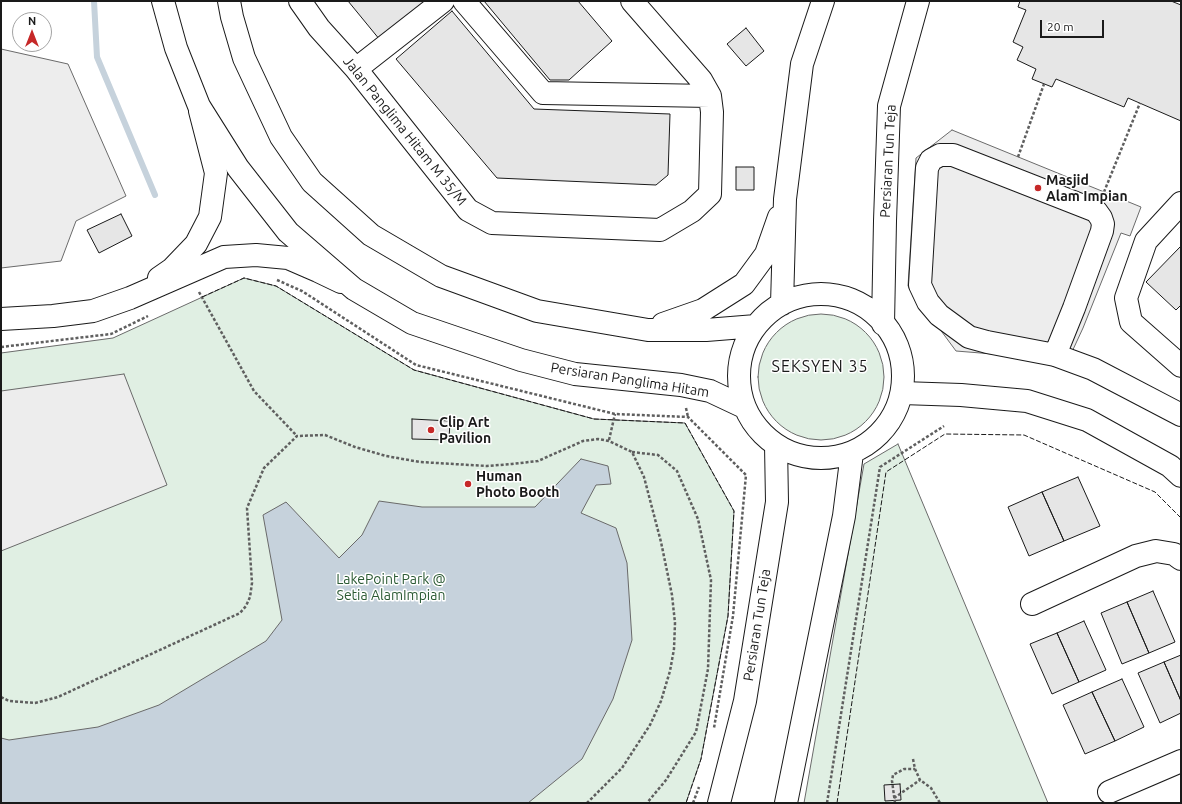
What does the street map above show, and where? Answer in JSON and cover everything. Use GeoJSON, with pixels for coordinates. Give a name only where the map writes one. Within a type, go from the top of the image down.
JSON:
{"type":"FeatureCollection","features":[{"type":"Feature","properties":{"kind":"main road","name":"Persiaran Panglima Hitam"},"geometry":{"type":"LineString","coordinates":[[163,1],[176,48],[199,106],[238,168],[288,232],[354,289],[412,323],[521,360],[575,374],[681,385],[710,391],[744,407]]}},
{"type":"Feature","properties":{"kind":"main road"},"geometry":{"type":"LineString","coordinates":[[228,1],[244,58],[280,137],[312,182],[371,236],[441,276],[537,311],[648,330],[706,330],[756,326]]}},
{"type":"Feature","properties":{"kind":"main road","name":"Jalan Panglima Hitam M 35/M"},"geometry":{"type":"LineString","coordinates":[[300,1],[319,28],[356,69],[468,210],[492,223],[660,230],[692,211],[710,194],[712,112],[710,96]]}},
{"type":"Feature","properties":{"kind":"main road"},"geometry":{"type":"LineString","coordinates":[[356,69],[443,1]]}},
{"type":"Feature","properties":{"kind":"main road"},"geometry":{"type":"LineString","coordinates":[[464,1],[543,93],[710,96]]}},
{"type":"Feature","properties":{"kind":"main road"},"geometry":{"type":"LineString","coordinates":[[632,1],[701,80],[710,96]]}},
{"type":"Feature","properties":{"kind":"main road"},"geometry":{"type":"LineString","coordinates":[[782,304],[785,199],[802,64],[823,1]]}},
{"type":"Feature","properties":{"kind":"main road","name":"Persiaran Tun Teja"},"geometry":{"type":"LineString","coordinates":[[883,324],[889,106],[918,1]]}},
{"type":"Feature","properties":{"kind":"main road"},"geometry":{"type":"LineString","coordinates":[[130,298],[172,269],[196,244],[210,217],[216,173],[199,106]]}},
{"type":"Feature","properties":{"kind":"main road"},"geometry":{"type":"LineString","coordinates":[[1055,355],[1074,308],[1102,230],[1103,224],[1101,218],[1096,211],[952,155],[940,155],[932,160],[927,168],[920,285],[928,302],[939,315],[969,337],[987,342],[1055,355],[1093,369],[1181,416]]}},
{"type":"Feature","properties":{"kind":"main road"},"geometry":{"type":"LineString","coordinates":[[648,330],[703,310],[744,284],[766,254],[785,199]]}},
{"type":"Feature","properties":{"kind":"main road"},"geometry":{"type":"LineString","coordinates":[[1181,204],[1146,241],[1126,298],[1131,322],[1181,366]]}},
{"type":"Feature","properties":{"kind":"main road"},"geometry":{"type":"LineString","coordinates":[[1,319],[53,316],[93,311],[130,298],[224,258],[256,255],[288,258],[354,289]]}},
{"type":"Feature","properties":{"kind":"main road"},"geometry":{"type":"LineString","coordinates":[[813,294],[838,296],[862,305],[875,315],[893,336],[901,354],[904,374],[902,394],[895,412],[884,429],[870,443],[852,453],[826,458],[800,456],[776,445],[757,428],[744,407],[738,382],[740,356],[750,333],[767,314],[782,304],[789,300],[813,294]]}},
{"type":"Feature","properties":{"kind":"main road"},"geometry":{"type":"LineString","coordinates":[[902,394],[962,395],[1028,401],[1087,420],[1170,466],[1181,476]]}},
{"type":"Feature","properties":{"kind":"main road","name":"Persiaran Tun Teja"},"geometry":{"type":"LineString","coordinates":[[719,803],[745,701],[775,517],[777,502],[776,445]]}},
{"type":"Feature","properties":{"kind":"main road"},"geometry":{"type":"LineString","coordinates":[[786,803],[844,516],[852,453]]}},
{"type":"Feature","properties":{"kind":"main road"},"geometry":{"type":"LineString","coordinates":[[1032,604],[1136,556],[1156,551],[1178,556]]}},
{"type":"Feature","properties":{"kind":"main road"},"geometry":{"type":"LineString","coordinates":[[1109,792],[1181,761]]}},
{"type":"Feature","properties":{"kind":"path"},"geometry":{"type":"LineString","coordinates":[[1011,178],[1044,84]]}},
{"type":"Feature","properties":{"kind":"path"},"geometry":{"type":"LineString","coordinates":[[1096,211],[1140,103]]}},
{"type":"Feature","properties":{"kind":"path"},"geometry":{"type":"LineString","coordinates":[[275,280],[302,291],[416,365],[615,414],[688,417],[746,475],[733,616],[713,733]]}},
{"type":"Feature","properties":{"kind":"path"},"geometry":{"type":"LineString","coordinates":[[192,295],[205,289]]}},
{"type":"Feature","properties":{"kind":"path"},"geometry":{"type":"LineString","coordinates":[[199,292],[254,391],[297,436]]}},
{"type":"Feature","properties":{"kind":"path"},"geometry":{"type":"LineString","coordinates":[[1,346],[111,334],[152,314]]}},
{"type":"Feature","properties":{"kind":"path"},"geometry":{"type":"LineString","coordinates":[[609,441],[615,414]]}},
{"type":"Feature","properties":{"kind":"path"},"geometry":{"type":"LineString","coordinates":[[827,803],[880,467],[944,426]]}},
{"type":"Feature","properties":{"kind":"path"},"geometry":{"type":"LineString","coordinates":[[1,697],[9,700],[35,703],[58,697],[240,613],[246,606],[250,596],[252,583],[247,508],[264,468],[297,436],[325,435],[355,447],[386,456],[420,462],[487,466],[538,460],[583,441],[598,439],[609,441],[632,452],[658,455],[677,471],[698,520],[711,580],[708,669],[696,732],[666,780],[647,803]]}},
{"type":"Feature","properties":{"kind":"path"},"geometry":{"type":"LineString","coordinates":[[587,803],[622,768],[650,725],[670,671],[674,649],[675,623],[667,568],[644,477],[632,452]]}},
{"type":"Feature","properties":{"kind":"path"},"geometry":{"type":"LineString","coordinates":[[913,759],[915,769],[920,780],[931,788],[940,803]]}},
{"type":"Feature","properties":{"kind":"path"},"geometry":{"type":"LineString","coordinates":[[895,803],[892,782],[893,775],[904,769],[915,769]]}},
{"type":"Feature","properties":{"kind":"path"},"geometry":{"type":"LineString","coordinates":[[894,798],[920,780]]}},
{"type":"Feature","properties":{"kind":"path"},"geometry":{"type":"LineString","coordinates":[[694,803],[700,783]]}},
{"type":"Feature","properties":{"kind":"green space","name":"LakePoint Park @ Setia AlamImpian"},"geometry":{"type":"Polygon","coordinates":[[[244,278],[276,286],[414,370],[594,419],[685,423],[734,511],[728,616],[701,759],[686,803],[1,803],[1,353],[113,338],[244,278]]]}},
{"type":"Feature","properties":{"kind":"green space"},"geometry":{"type":"Polygon","coordinates":[[[827,314],[851,321],[866,332],[877,347],[883,365],[883,389],[877,407],[866,422],[851,433],[833,439],[815,440],[791,433],[776,422],[765,407],[759,389],[758,371],[765,347],[776,332],[791,321],[809,315],[827,314]]]}},
{"type":"Feature","properties":{"kind":"green space"},"geometry":{"type":"Polygon","coordinates":[[[898,444],[1048,803],[804,803],[864,464],[898,444]]]}},
{"type":"Feature","properties":{"kind":"shaded area"},"geometry":{"type":"Polygon","coordinates":[[[1,49],[68,64],[126,196],[76,221],[61,261],[1,268],[1,49]]]}},
{"type":"Feature","properties":{"kind":"shaded area"},"geometry":{"type":"Polygon","coordinates":[[[952,130],[1141,207],[1130,236],[1121,233],[1083,328],[1064,369],[1042,358],[956,351],[908,286],[916,158],[952,130]]]}},
{"type":"Feature","properties":{"kind":"shaded area"},"geometry":{"type":"Polygon","coordinates":[[[124,374],[167,485],[1,551],[1,391],[124,374]]]}},
{"type":"Feature","properties":{"kind":"shaded area"},"geometry":{"type":"Polygon","coordinates":[[[581,459],[608,466],[611,484],[596,485],[581,513],[616,528],[627,563],[632,640],[613,699],[582,759],[528,803],[1,803],[1,738],[9,740],[98,727],[159,705],[266,641],[282,620],[263,515],[286,502],[339,558],[362,535],[379,501],[422,507],[535,507],[581,459]]]}},
{"type":"Feature","properties":{"kind":"building"},"geometry":{"type":"Polygon","coordinates":[[[348,1],[428,1],[380,40],[348,1]]]}},
{"type":"Feature","properties":{"kind":"building"},"geometry":{"type":"Polygon","coordinates":[[[484,1],[578,1],[612,41],[569,80],[550,80],[484,1]]]}},
{"type":"Feature","properties":{"kind":"building"},"geometry":{"type":"Polygon","coordinates":[[[1020,1],[1171,1],[1181,5],[1181,121],[1128,98],[1124,107],[1056,79],[1052,87],[1032,79],[1036,69],[1017,60],[1023,47],[1013,42],[1026,10],[1018,7],[1020,1]]]}},
{"type":"Feature","properties":{"kind":"building"},"geometry":{"type":"Polygon","coordinates":[[[452,11],[534,109],[670,114],[668,175],[656,185],[497,178],[396,59],[452,11]]]}},
{"type":"Feature","properties":{"kind":"building"},"geometry":{"type":"Polygon","coordinates":[[[746,28],[764,51],[746,66],[727,44],[746,28]]]}},
{"type":"Feature","properties":{"kind":"building"},"geometry":{"type":"Polygon","coordinates":[[[736,167],[754,167],[754,190],[736,190],[736,167]]]}},
{"type":"Feature","properties":{"kind":"building"},"geometry":{"type":"Polygon","coordinates":[[[121,214],[132,236],[99,253],[87,230],[121,214]]]}},
{"type":"Feature","properties":{"kind":"building"},"geometry":{"type":"Polygon","coordinates":[[[1181,246],[1181,305],[1176,310],[1146,282],[1181,246]]]}},
{"type":"Feature","properties":{"kind":"building","name":"Clip Art Pavilion"},"geometry":{"type":"Polygon","coordinates":[[[412,419],[450,421],[449,440],[412,439],[412,419]]]}},
{"type":"Feature","properties":{"kind":"building"},"geometry":{"type":"Polygon","coordinates":[[[1078,477],[1100,526],[1064,541],[1042,492],[1078,477]]]}},
{"type":"Feature","properties":{"kind":"building"},"geometry":{"type":"Polygon","coordinates":[[[1042,492],[1064,541],[1029,556],[1008,507],[1042,492]]]}},
{"type":"Feature","properties":{"kind":"building"},"geometry":{"type":"Polygon","coordinates":[[[1153,591],[1175,642],[1149,653],[1127,602],[1153,591]]]}},
{"type":"Feature","properties":{"kind":"building"},"geometry":{"type":"Polygon","coordinates":[[[1127,602],[1149,653],[1122,664],[1101,613],[1127,602]]]}},
{"type":"Feature","properties":{"kind":"building"},"geometry":{"type":"Polygon","coordinates":[[[1084,621],[1106,670],[1079,682],[1057,633],[1084,621]]]}},
{"type":"Feature","properties":{"kind":"building"},"geometry":{"type":"Polygon","coordinates":[[[1057,633],[1079,682],[1052,694],[1030,644],[1057,633]]]}},
{"type":"Feature","properties":{"kind":"building"},"geometry":{"type":"Polygon","coordinates":[[[1181,655],[1181,701],[1164,662],[1181,655]]]}},
{"type":"Feature","properties":{"kind":"building"},"geometry":{"type":"Polygon","coordinates":[[[1164,662],[1181,701],[1181,713],[1160,723],[1138,673],[1164,662]]]}},
{"type":"Feature","properties":{"kind":"building"},"geometry":{"type":"Polygon","coordinates":[[[1122,679],[1144,727],[1115,741],[1092,692],[1122,679]]]}},
{"type":"Feature","properties":{"kind":"building"},"geometry":{"type":"Polygon","coordinates":[[[1092,692],[1115,741],[1085,754],[1063,705],[1092,692]]]}},
{"type":"Feature","properties":{"kind":"building"},"geometry":{"type":"Polygon","coordinates":[[[900,784],[901,800],[885,801],[884,785],[900,784]]]}},
{"type":"Feature","properties":{"kind":"waterway"},"geometry":{"type":"LineString","coordinates":[[94,1],[97,57],[155,195]]}},
{"type":"Feature","properties":{"kind":"fence"},"geometry":{"type":"LineString","coordinates":[[202,297],[244,278],[276,286],[414,370],[594,419],[685,423],[734,511],[728,616],[701,759],[686,803]]}},
{"type":"Feature","properties":{"kind":"fence"},"geometry":{"type":"LineString","coordinates":[[837,803],[886,472],[945,434],[1024,435],[1155,492],[1181,518]]}},
{"type":"Feature","properties":{"kind":"place","name":"Masjid Alam Impian"},"geometry":{"type":"Point","coordinates":[1038,188]}},
{"type":"Feature","properties":{"kind":"place","name":"Clip Art Pavilion"},"geometry":{"type":"Point","coordinates":[431,430]}},
{"type":"Feature","properties":{"kind":"place","name":"Human Photo Booth"},"geometry":{"type":"Point","coordinates":[468,484]}},
{"type":"Feature","properties":{"kind":"district","name":"SEKSYEN 35"},"geometry":{"type":"Point","coordinates":[820,367]}}]}
